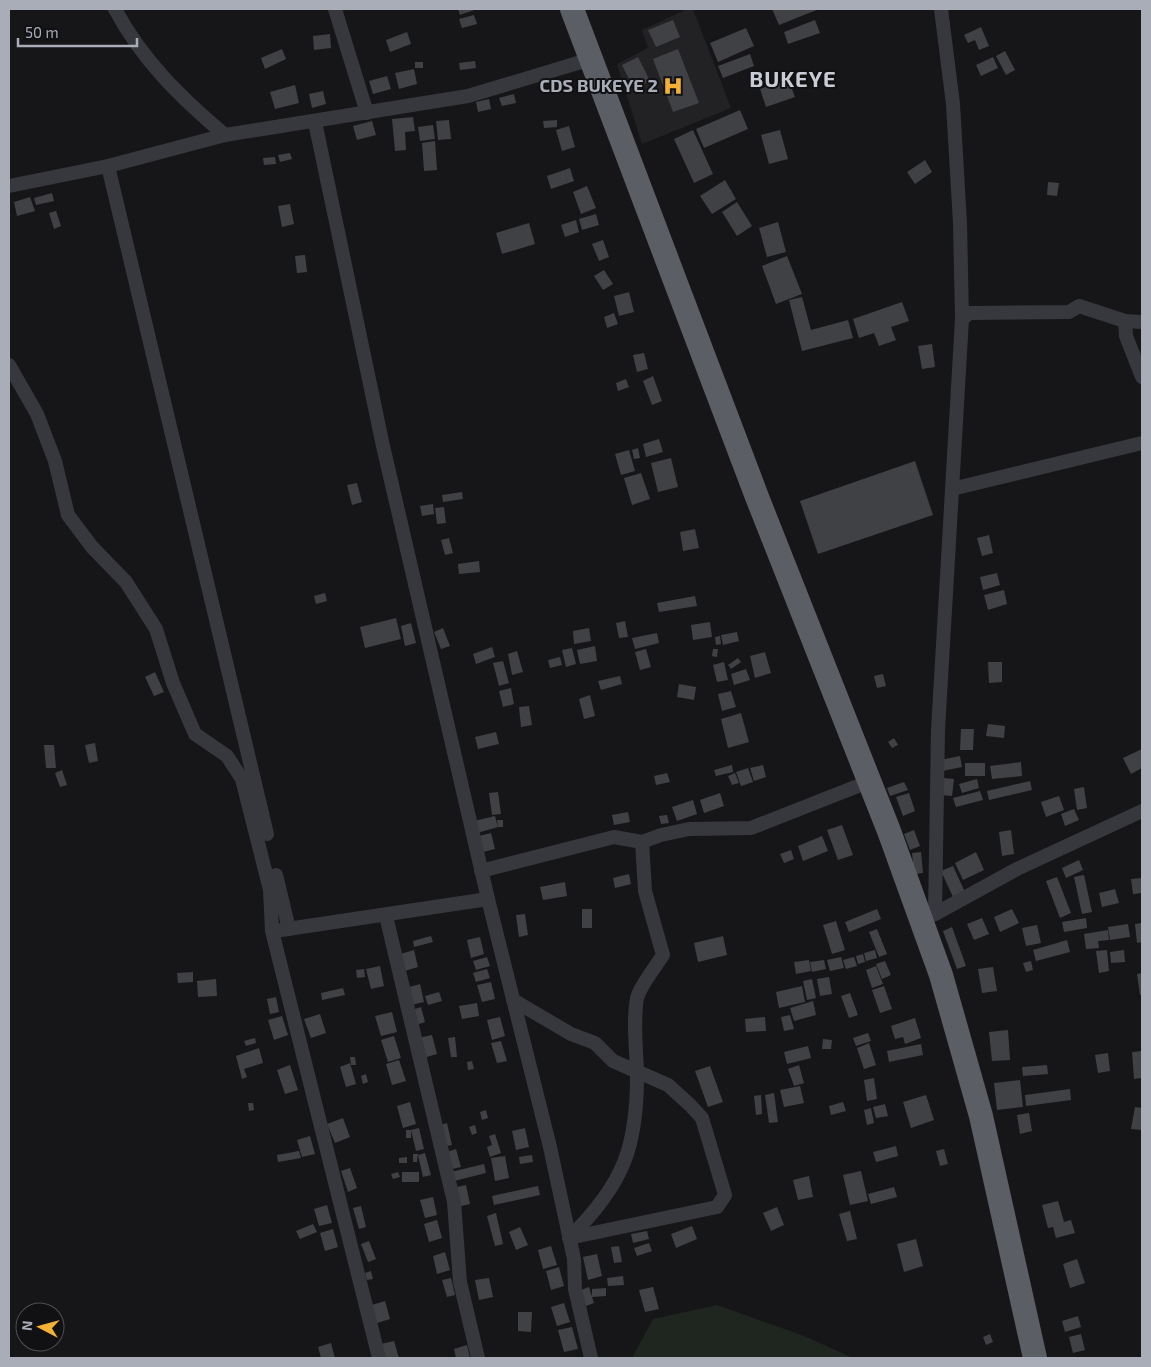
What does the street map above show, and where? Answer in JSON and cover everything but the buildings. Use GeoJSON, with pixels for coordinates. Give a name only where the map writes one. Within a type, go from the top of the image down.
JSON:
{"type":"FeatureCollection","features":[{"type":"Feature","properties":{"kind":"highway"},"geometry":{"type":"LineString","coordinates":[[572,9],[868,782],[928,916],[941,975],[981,1116],[1035,1358]]}},
{"type":"Feature","properties":{"kind":"street"},"geometry":{"type":"LineString","coordinates":[[115,9],[131,39],[174,90],[226,135]]}},
{"type":"Feature","properties":{"kind":"street"},"geometry":{"type":"LineString","coordinates":[[335,9],[367,113]]}},
{"type":"Feature","properties":{"kind":"street"},"geometry":{"type":"LineString","coordinates":[[928,916],[962,319],[960,223],[953,104],[941,9]]}},
{"type":"Feature","properties":{"kind":"street"},"geometry":{"type":"LineString","coordinates":[[9,186],[108,166],[226,135],[468,96],[591,59]]}},
{"type":"Feature","properties":{"kind":"street"},"geometry":{"type":"LineString","coordinates":[[314,122],[385,456],[488,900],[550,1147],[574,1260],[575,1289],[591,1358]]}},
{"type":"Feature","properties":{"kind":"street"},"geometry":{"type":"LineString","coordinates":[[108,166],[289,929]]}},
{"type":"Feature","properties":{"kind":"street"},"geometry":{"type":"LineString","coordinates":[[962,319],[970,313],[1069,312],[1079,306],[1125,321],[1142,322]]}},
{"type":"Feature","properties":{"kind":"street"},"geometry":{"type":"LineString","coordinates":[[1125,321],[1126,336],[1142,377]]}},
{"type":"Feature","properties":{"kind":"street"},"geometry":{"type":"LineString","coordinates":[[9,365],[37,414],[55,461],[68,515],[92,547],[126,582],[156,629],[173,683],[195,734],[227,756],[242,779],[270,890],[272,931],[379,1358]]}},
{"type":"Feature","properties":{"kind":"street"},"geometry":{"type":"LineString","coordinates":[[952,488],[1142,443]]}},
{"type":"Feature","properties":{"kind":"street"},"geometry":{"type":"LineString","coordinates":[[481,870],[571,850],[614,837],[642,842],[661,835],[690,829],[751,828],[868,782]]}},
{"type":"Feature","properties":{"kind":"street"},"geometry":{"type":"LineString","coordinates":[[928,916],[1017,869],[1142,811]]}},
{"type":"Feature","properties":{"kind":"street"},"geometry":{"type":"LineString","coordinates":[[569,1238],[604,1200],[631,1147],[636,1114],[638,996],[663,955],[645,891],[642,842]]}},
{"type":"Feature","properties":{"kind":"street"},"geometry":{"type":"LineString","coordinates":[[272,931],[488,900]]}},
{"type":"Feature","properties":{"kind":"street"},"geometry":{"type":"LineString","coordinates":[[386,916],[454,1202],[460,1282],[478,1358]]}},
{"type":"Feature","properties":{"kind":"street"},"geometry":{"type":"LineString","coordinates":[[513,1000],[571,1034],[595,1043],[613,1061],[668,1085],[702,1118],[725,1195],[717,1207],[569,1238]]}},
{"type":"Feature","properties":{"kind":"shaded area","name":"CDS BUKEYE 2"},"geometry":{"type":"Polygon","coordinates":[[[687,9],[693,9],[731,108],[642,144],[617,64],[648,48],[642,30],[687,9]]]}},
{"type":"Feature","properties":{"kind":"shaded area"},"geometry":{"type":"Polygon","coordinates":[[[717,1305],[804,1336],[853,1358],[632,1358],[653,1319],[717,1305]]]}},
{"type":"Feature","properties":{"kind":"place","name":"CDS BUKEYE 2"},"geometry":{"type":"Point","coordinates":[673,86]}},
{"type":"Feature","properties":{"kind":"district","name":"BUKEYE"},"geometry":{"type":"Point","coordinates":[793,79]}}]}
